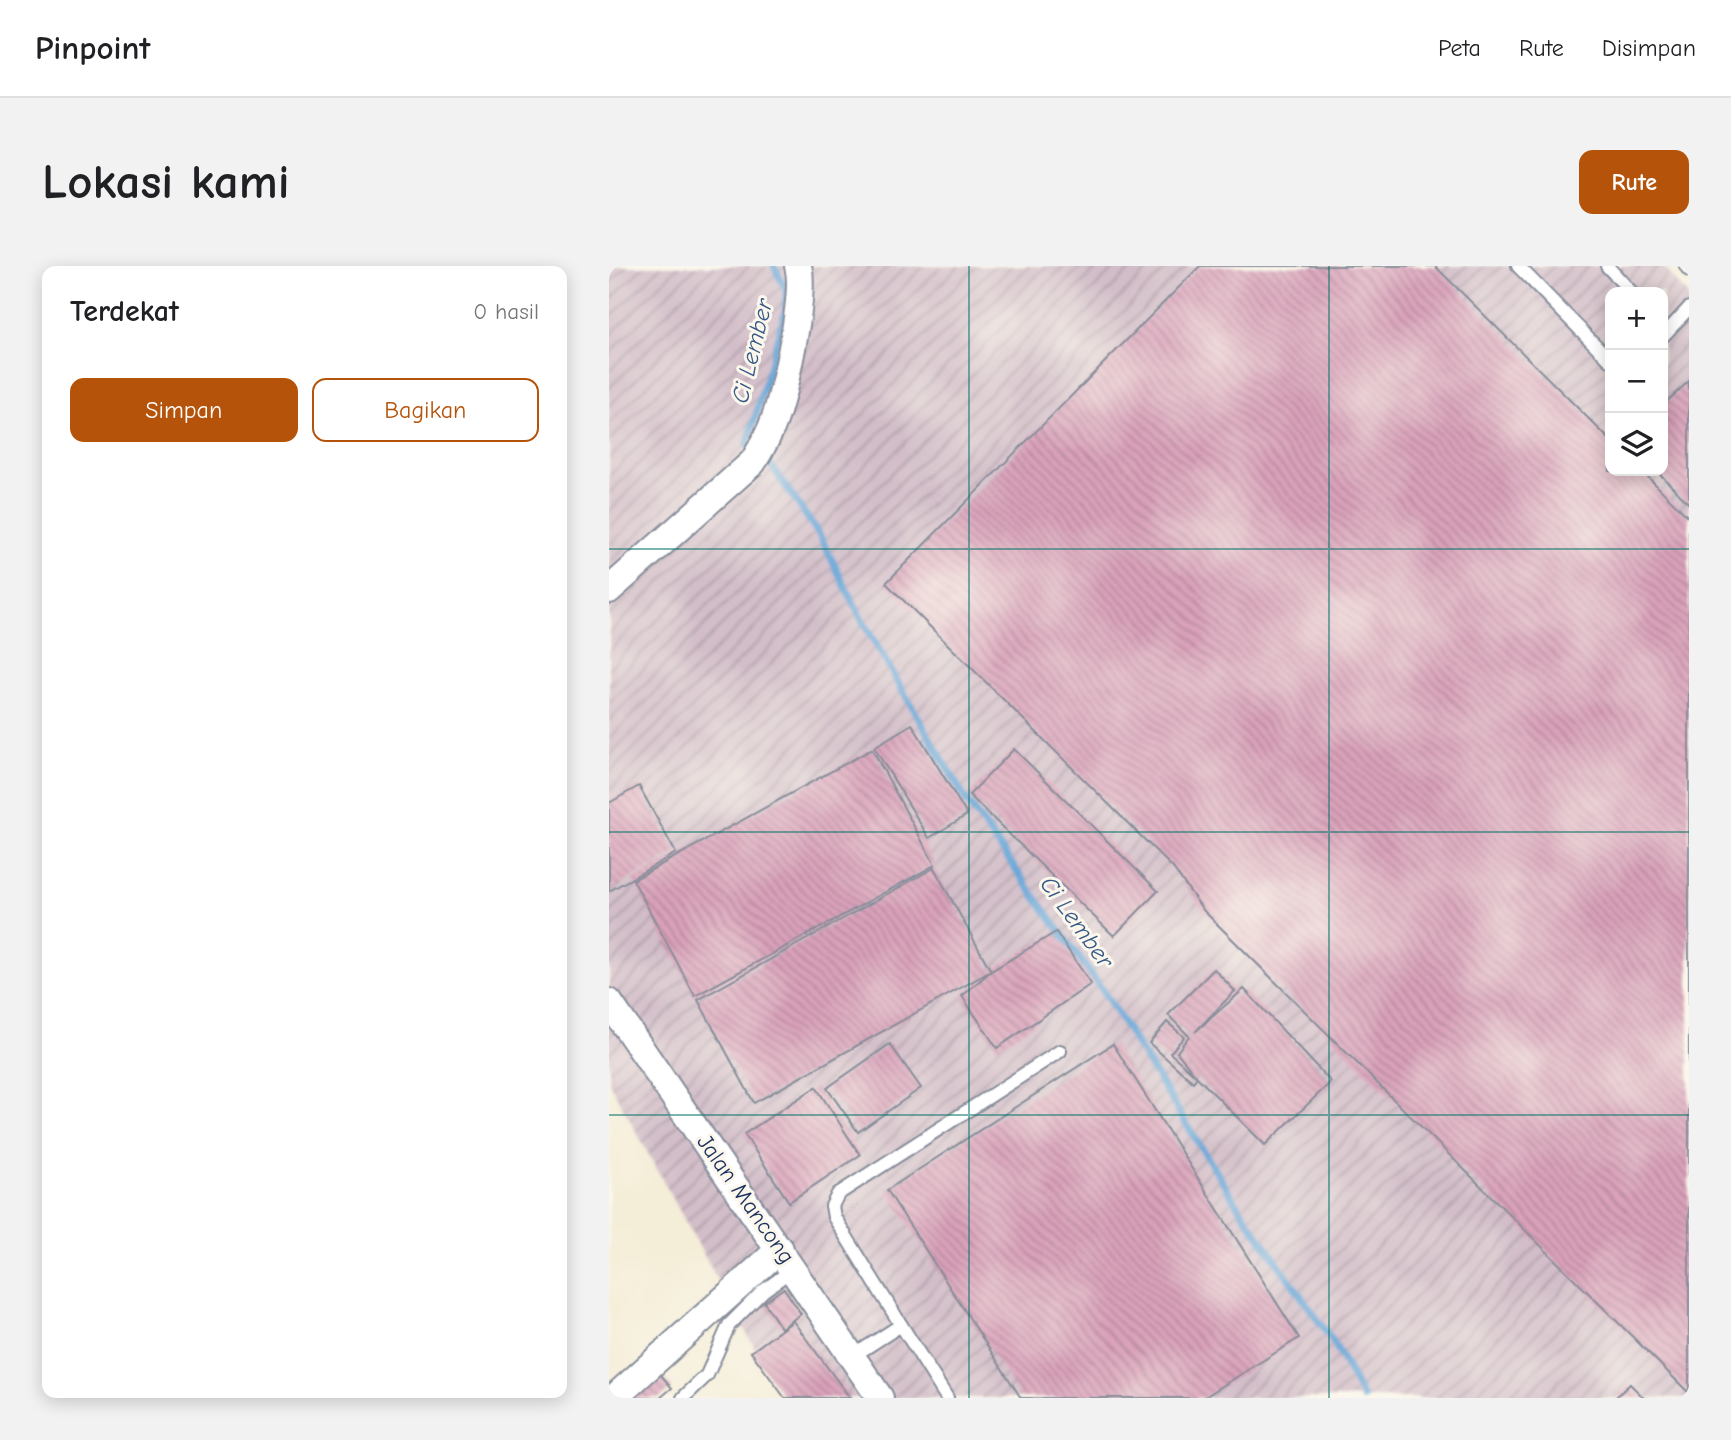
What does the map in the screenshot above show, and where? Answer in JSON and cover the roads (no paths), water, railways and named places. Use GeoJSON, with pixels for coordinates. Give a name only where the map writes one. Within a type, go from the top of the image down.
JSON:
{"type":"FeatureCollection","features":[{"type":"Feature","properties":{"kind":"street"},"geometry":{"type":"LineString","coordinates":[[609,590],[753,462],[759,453],[775,418],[797,310],[800,279],[798,266]]}},
{"type":"Feature","properties":{"kind":"street","name":"Jalan Mancong"},"geometry":{"type":"LineString","coordinates":[[609,1002],[880,1398]]}},
{"type":"Feature","properties":{"kind":"street"},"geometry":{"type":"LineString","coordinates":[[614,1398],[787,1259]]}},
{"type":"Feature","properties":{"kind":"lane"},"geometry":{"type":"LineString","coordinates":[[1518,266],[1605,355]]}},
{"type":"Feature","properties":{"kind":"lane"},"geometry":{"type":"LineString","coordinates":[[1607,266],[1626,287]]}},
{"type":"Feature","properties":{"kind":"lane"},"geometry":{"type":"LineString","coordinates":[[1686,266],[1689,270]]}},
{"type":"Feature","properties":{"kind":"lane"},"geometry":{"type":"LineString","coordinates":[[1668,327],[1689,307]]}},
{"type":"Feature","properties":{"kind":"lane"},"geometry":{"type":"LineString","coordinates":[[947,1398],[834,1217],[832,1206],[838,1194],[1060,1051]]}},
{"type":"Feature","properties":{"kind":"lane"},"geometry":{"type":"LineString","coordinates":[[683,1398],[707,1375],[729,1325],[763,1291],[787,1259]]}},
{"type":"Feature","properties":{"kind":"lane"},"geometry":{"type":"LineString","coordinates":[[852,1356],[901,1325]]}},
{"type":"Feature","properties":{"kind":"waterway","name":"Ci Lember"},"geometry":{"type":"LineString","coordinates":[[747,446],[785,313],[786,290],[774,266]]}},
{"type":"Feature","properties":{"kind":"waterway","name":"Ci Lember"},"geometry":{"type":"LineString","coordinates":[[769,462],[820,536],[863,622],[966,800],[1101,988],[1236,1203],[1334,1343],[1363,1398]]}}]}
